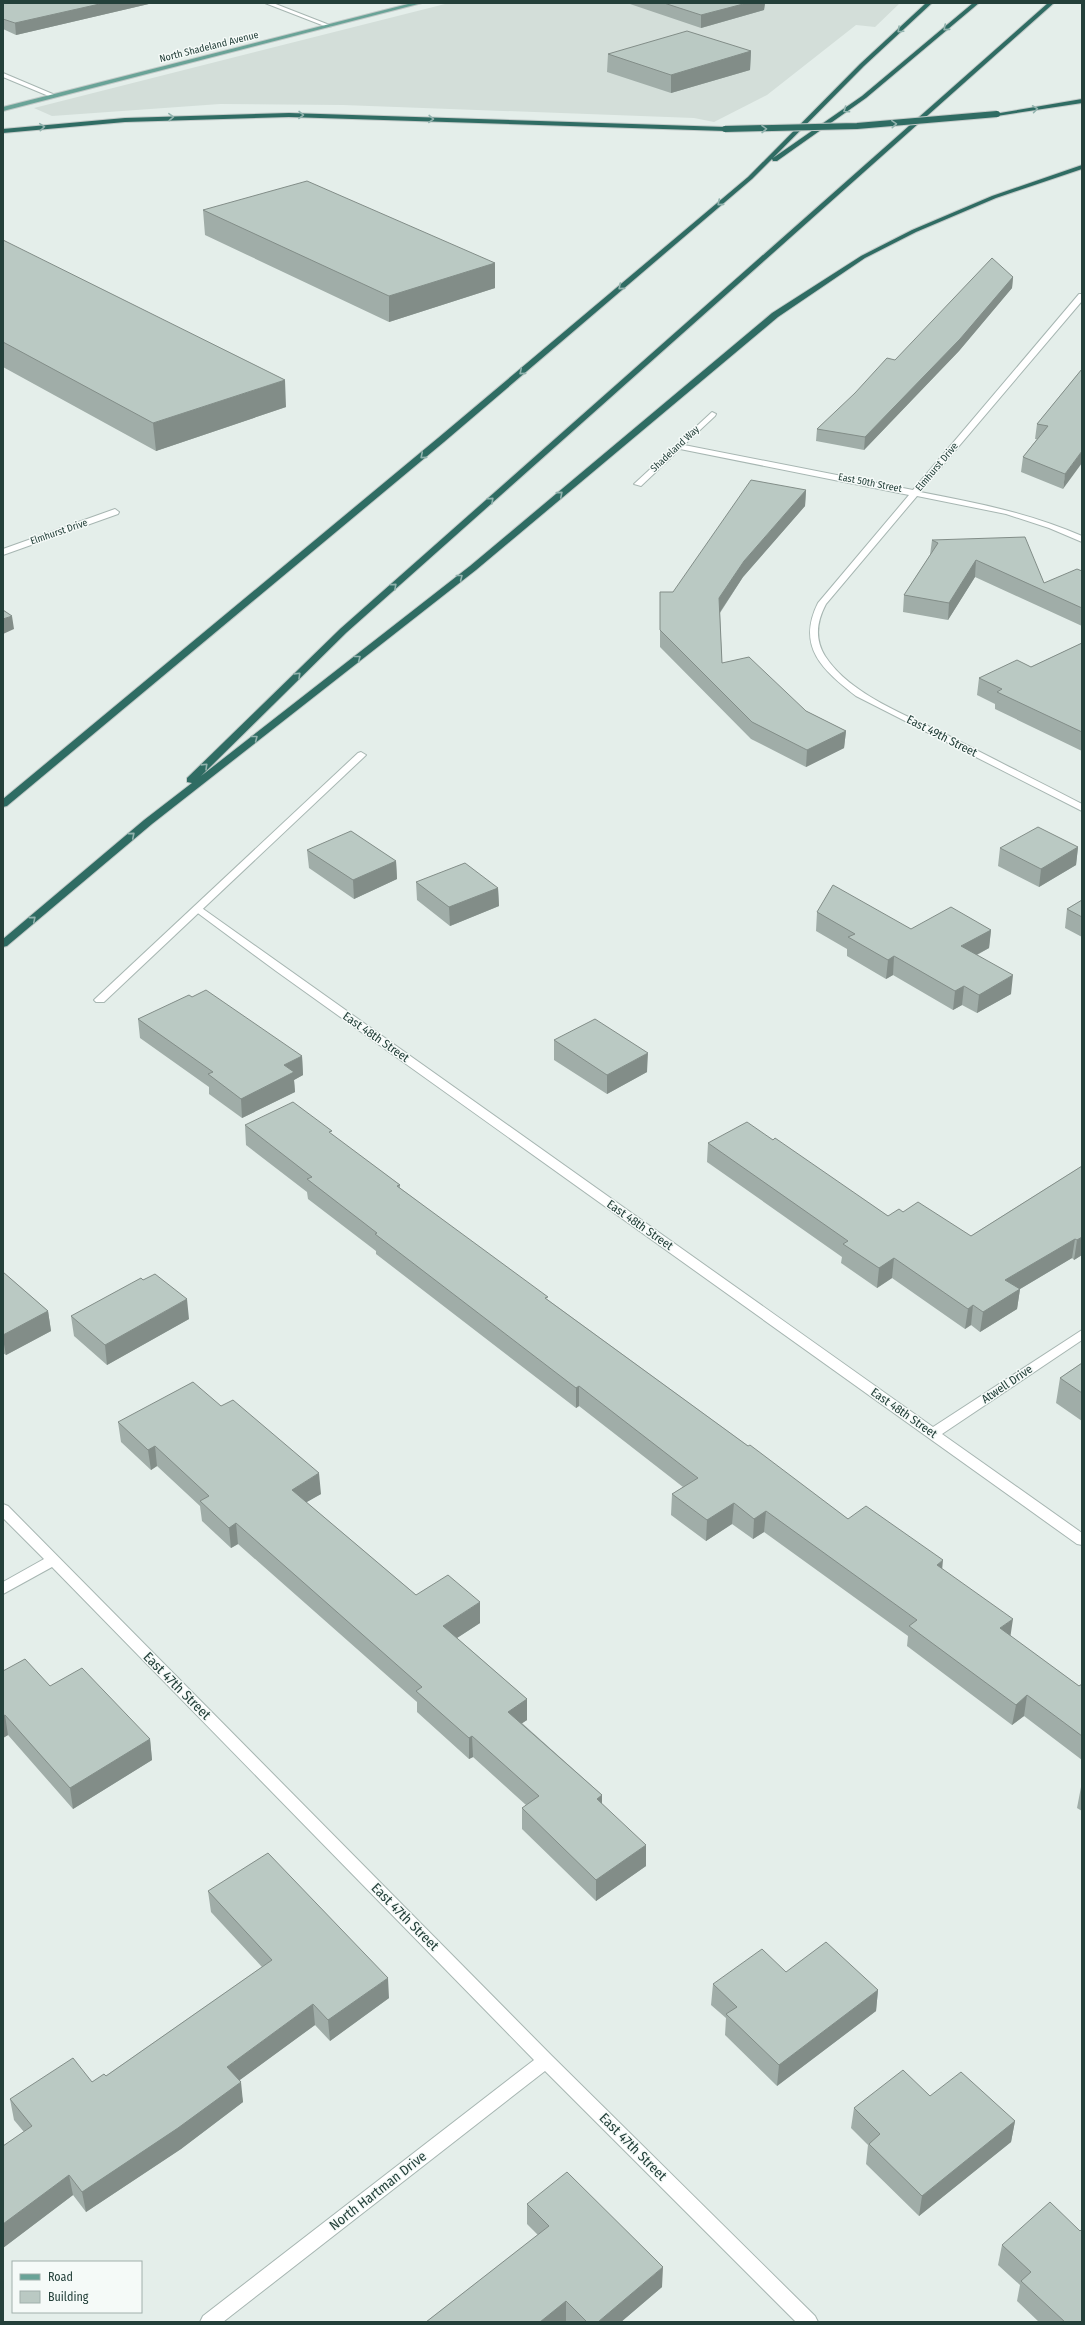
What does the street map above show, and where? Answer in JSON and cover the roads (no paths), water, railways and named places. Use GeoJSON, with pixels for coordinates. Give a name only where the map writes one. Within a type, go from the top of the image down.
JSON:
{"type":"FeatureCollection","features":[{"type":"Feature","properties":{"kind":"highway"},"geometry":{"type":"LineString","coordinates":[[750,178],[862,65],[929,3]]}},
{"type":"Feature","properties":{"kind":"highway"},"geometry":{"type":"LineString","coordinates":[[3,804],[441,440],[750,178],[864,97],[976,3]]}},
{"type":"Feature","properties":{"kind":"highway"},"geometry":{"type":"LineString","coordinates":[[148,822],[343,632],[1051,3]]}},
{"type":"Feature","properties":{"kind":"highway"},"geometry":{"type":"LineString","coordinates":[[3,131],[133,119],[289,115],[725,129],[857,126],[997,114],[1082,101]]}},
{"type":"Feature","properties":{"kind":"highway"},"geometry":{"type":"LineString","coordinates":[[9,124],[22,129]]}},
{"type":"Feature","properties":{"kind":"highway"},"geometry":{"type":"LineString","coordinates":[[3,944],[148,822],[473,568],[774,315],[863,257],[914,231],[994,197],[1082,167]]}},
{"type":"Feature","properties":{"kind":"main road","name":"North Shadeland Avenue"},"geometry":{"type":"LineString","coordinates":[[3,109],[419,3]]}},
{"type":"Feature","properties":{"kind":"street"},"geometry":{"type":"LineString","coordinates":[[268,3],[329,26]]}},
{"type":"Feature","properties":{"kind":"street"},"geometry":{"type":"LineString","coordinates":[[3,75],[53,96]]}},
{"type":"Feature","properties":{"kind":"street","name":"Elmhurst Drive"},"geometry":{"type":"LineString","coordinates":[[816,647],[812,629],[819,608],[1082,296]]}},
{"type":"Feature","properties":{"kind":"street","name":"Shadeland Way"},"geometry":{"type":"LineString","coordinates":[[638,484],[712,414]]}},
{"type":"Feature","properties":{"kind":"street","name":"East 50th Street"},"geometry":{"type":"LineString","coordinates":[[678,446],[916,492],[1008,512],[1052,526],[1082,539]]}},
{"type":"Feature","properties":{"kind":"street","name":"Elmhurst Drive"},"geometry":{"type":"LineString","coordinates":[[3,552],[115,512]]}},
{"type":"Feature","properties":{"kind":"street","name":"East 49th Street"},"geometry":{"type":"LineString","coordinates":[[816,647],[819,655],[838,678],[859,694],[1082,808]]}},
{"type":"Feature","properties":{"kind":"street"},"geometry":{"type":"LineString","coordinates":[[100,1000],[199,909],[361,755]]}},
{"type":"Feature","properties":{"kind":"street","name":"East 48th Street"},"geometry":{"type":"LineString","coordinates":[[199,909],[280,969],[1082,1540]]}},
{"type":"Feature","properties":{"kind":"street","name":"Atwell Drive"},"geometry":{"type":"LineString","coordinates":[[933,1434],[1082,1334]]}},
{"type":"Feature","properties":{"kind":"street","name":"East 47th Street"},"geometry":{"type":"LineString","coordinates":[[3,1509],[546,2061],[809,2322]]}},
{"type":"Feature","properties":{"kind":"street"},"geometry":{"type":"LineString","coordinates":[[3,1589],[53,1560]]}},
{"type":"Feature","properties":{"kind":"street","name":"North Hartman Drive"},"geometry":{"type":"LineString","coordinates":[[209,2322],[546,2061]]}}]}
